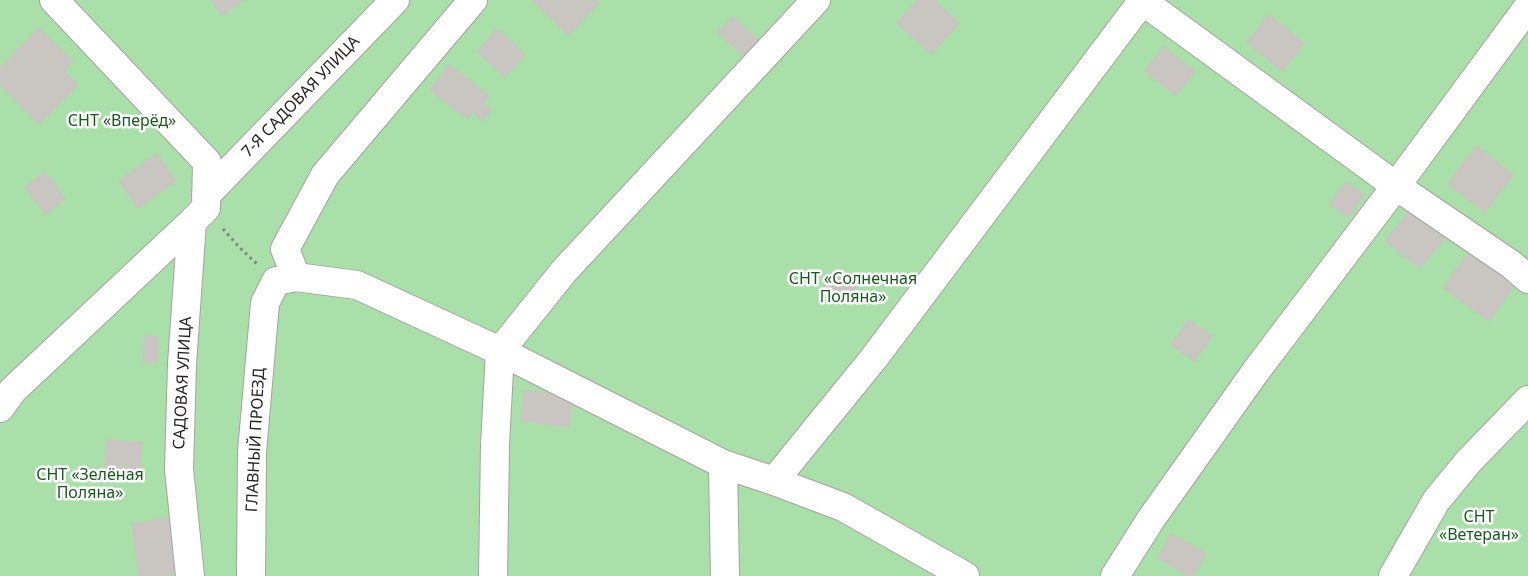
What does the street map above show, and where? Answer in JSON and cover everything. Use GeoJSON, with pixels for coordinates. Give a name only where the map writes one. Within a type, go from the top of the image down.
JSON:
{"type":"FeatureCollection","features":[{"type":"Feature","properties":{"kind":"street","name":"САДОВАЯ УЛИЦА"},"geometry":{"type":"LineString","coordinates":[[54,0],[206,162],[182,364],[179,469],[190,576]]}},
{"type":"Feature","properties":{"kind":"street","name":"7-Я САДОВАЯ УЛИЦА"},"geometry":{"type":"LineString","coordinates":[[0,408],[13,390],[201,208],[395,0]]}},
{"type":"Feature","properties":{"kind":"street"},"geometry":{"type":"LineString","coordinates":[[473,0],[325,175],[285,248],[279,287],[357,285],[500,351],[724,464],[843,507],[965,576]]}},
{"type":"Feature","properties":{"kind":"street"},"geometry":{"type":"LineString","coordinates":[[493,576],[495,445],[500,351],[564,271],[816,0]]}},
{"type":"Feature","properties":{"kind":"street"},"geometry":{"type":"LineString","coordinates":[[774,481],[874,358],[1142,0],[1396,186],[1512,264],[1528,279]]}},
{"type":"Feature","properties":{"kind":"street"},"geometry":{"type":"LineString","coordinates":[[1115,576],[1151,519],[1256,371],[1528,7]]}},
{"type":"Feature","properties":{"kind":"street","name":"ГЛАВНЫЙ ПРОЕЗД"},"geometry":{"type":"LineString","coordinates":[[251,576],[252,452],[279,287]]}},
{"type":"Feature","properties":{"kind":"street"},"geometry":{"type":"LineString","coordinates":[[1392,576],[1436,501],[1468,462],[1528,400]]}},
{"type":"Feature","properties":{"kind":"street"},"geometry":{"type":"LineString","coordinates":[[724,464],[725,576]]}},
{"type":"Feature","properties":{"kind":"path"},"geometry":{"type":"LineString","coordinates":[[201,208],[279,287]]}},
{"type":"Feature","properties":{"kind":"green space","name":"СНТ «Солнечная Поляна»"},"geometry":{"type":"Polygon","coordinates":[[[0,0],[1528,0],[1528,576],[0,576],[0,0]]]}},
{"type":"Feature","properties":{"kind":"building"},"geometry":{"type":"Polygon","coordinates":[[[211,0],[245,0],[221,16],[211,0]]]}},
{"type":"Feature","properties":{"kind":"building"},"geometry":{"type":"Polygon","coordinates":[[[531,0],[596,0],[600,3],[569,36],[531,0]]]}},
{"type":"Feature","properties":{"kind":"building"},"geometry":{"type":"Polygon","coordinates":[[[917,0],[935,0],[960,23],[932,55],[896,23],[917,0]]]}},
{"type":"Feature","properties":{"kind":"building"},"geometry":{"type":"Polygon","coordinates":[[[1269,14],[1305,43],[1282,72],[1246,42],[1269,14]]]}},
{"type":"Feature","properties":{"kind":"building"},"geometry":{"type":"Polygon","coordinates":[[[733,16],[762,43],[746,59],[717,32],[733,16]]]}},
{"type":"Feature","properties":{"kind":"building"},"geometry":{"type":"Polygon","coordinates":[[[39,27],[74,61],[65,71],[79,85],[39,125],[0,86],[0,67],[39,27]]]}},
{"type":"Feature","properties":{"kind":"building"},"geometry":{"type":"Polygon","coordinates":[[[497,28],[526,55],[505,78],[476,51],[497,28]]]}},
{"type":"Feature","properties":{"kind":"building"},"geometry":{"type":"Polygon","coordinates":[[[1163,46],[1196,71],[1176,96],[1144,71],[1163,46]]]}},
{"type":"Feature","properties":{"kind":"building"},"geometry":{"type":"Polygon","coordinates":[[[449,64],[490,96],[484,104],[492,110],[483,122],[473,113],[468,120],[429,90],[449,64]]]}},
{"type":"Feature","properties":{"kind":"building"},"geometry":{"type":"Polygon","coordinates":[[[1476,145],[1514,175],[1485,213],[1447,184],[1476,145]]]}},
{"type":"Feature","properties":{"kind":"building"},"geometry":{"type":"Polygon","coordinates":[[[157,153],[177,181],[138,209],[118,181],[157,153]]]}},
{"type":"Feature","properties":{"kind":"building"},"geometry":{"type":"Polygon","coordinates":[[[45,171],[66,199],[45,215],[24,187],[45,171]]]}},
{"type":"Feature","properties":{"kind":"building"},"geometry":{"type":"Polygon","coordinates":[[[1345,181],[1365,194],[1349,218],[1329,205],[1345,181]]]}},
{"type":"Feature","properties":{"kind":"building"},"geometry":{"type":"Polygon","coordinates":[[[1409,210],[1445,239],[1420,269],[1384,241],[1409,210]]]}},
{"type":"Feature","properties":{"kind":"building"},"geometry":{"type":"Polygon","coordinates":[[[1473,246],[1519,280],[1489,322],[1442,288],[1473,246]]]}},
{"type":"Feature","properties":{"kind":"building"},"geometry":{"type":"Polygon","coordinates":[[[834,269],[858,286],[845,305],[821,289],[834,269]]]}},
{"type":"Feature","properties":{"kind":"building"},"geometry":{"type":"Polygon","coordinates":[[[1188,319],[1213,336],[1195,362],[1170,345],[1188,319]]]}},
{"type":"Feature","properties":{"kind":"building"},"geometry":{"type":"Polygon","coordinates":[[[144,335],[159,336],[158,363],[143,363],[144,335]]]}},
{"type":"Feature","properties":{"kind":"building"},"geometry":{"type":"Polygon","coordinates":[[[524,389],[574,396],[569,428],[520,421],[524,389]]]}},
{"type":"Feature","properties":{"kind":"building"},"geometry":{"type":"Polygon","coordinates":[[[106,439],[143,442],[140,483],[103,480],[106,439]]]}},
{"type":"Feature","properties":{"kind":"building"},"geometry":{"type":"Polygon","coordinates":[[[178,516],[186,573],[165,576],[138,576],[131,523],[178,516]]]}},
{"type":"Feature","properties":{"kind":"building"},"geometry":{"type":"Polygon","coordinates":[[[1171,533],[1207,554],[1194,576],[1187,576],[1157,558],[1171,533]]]}},
{"type":"Feature","properties":{"kind":"park label","name":"СНТ «Вперёд»"},"geometry":{"type":"Point","coordinates":[122,121]}},
{"type":"Feature","properties":{"kind":"park label","name":"СНТ «Зелёная Поляна»"},"geometry":{"type":"Point","coordinates":[90,484]}},
{"type":"Feature","properties":{"kind":"park label","name":"СНТ «Ветеран»"},"geometry":{"type":"Point","coordinates":[1479,526]}}]}
